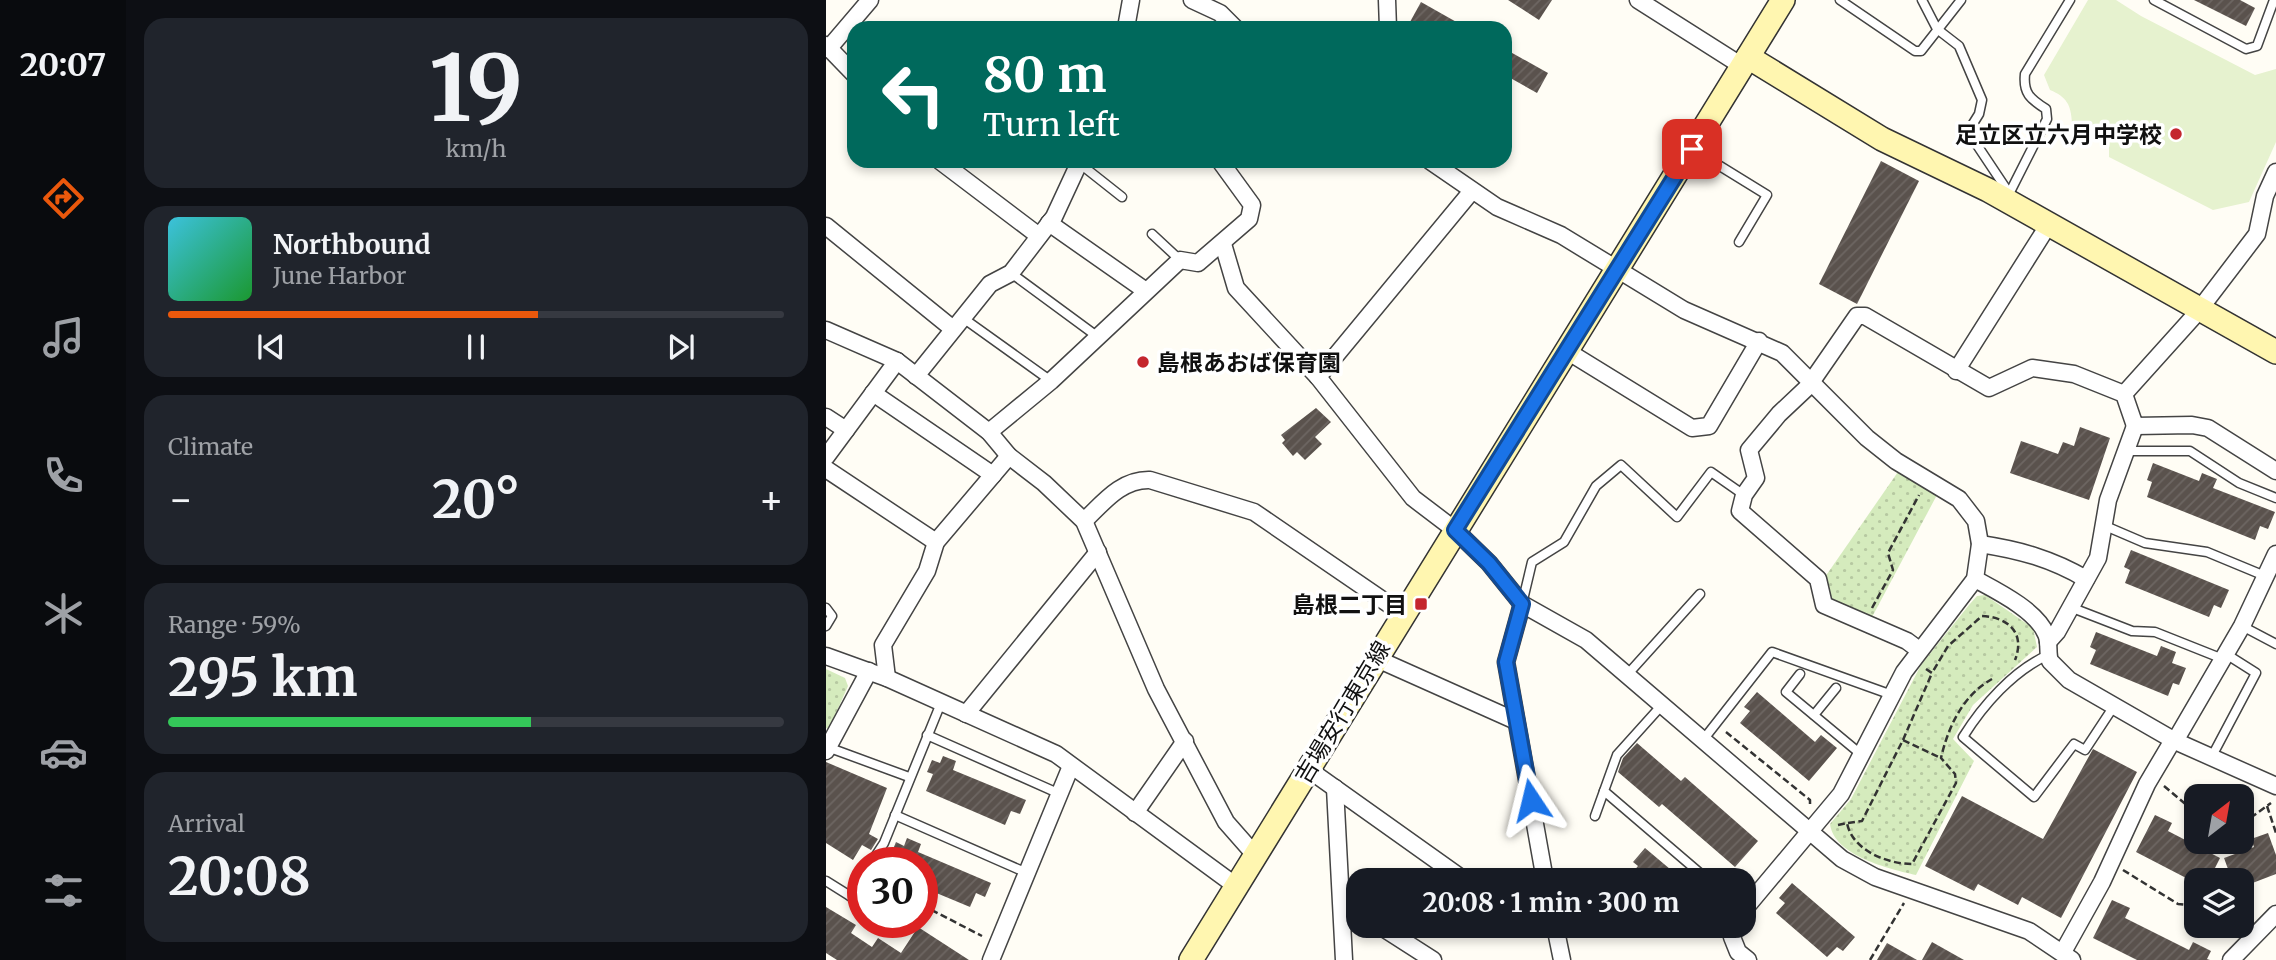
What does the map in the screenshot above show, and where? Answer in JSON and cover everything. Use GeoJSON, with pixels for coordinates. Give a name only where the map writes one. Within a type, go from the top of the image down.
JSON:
{"type":"FeatureCollection","features":[{"type":"Feature","properties":{"kind":"main road","name":"吉場安行東京線"},"geometry":{"type":"LineString","coordinates":[[1191,960],[1783,0]]}},
{"type":"Feature","properties":{"kind":"main road"},"geometry":{"type":"LineString","coordinates":[[1745,61],[1882,139],[2007,197],[2049,224],[2276,352]]}},
{"type":"Feature","properties":{"kind":"street"},"geometry":{"type":"LineString","coordinates":[[851,21],[870,0]]}},
{"type":"Feature","properties":{"kind":"street"},"geometry":{"type":"LineString","coordinates":[[1127,21],[1131,0]]}},
{"type":"Feature","properties":{"kind":"street"},"geometry":{"type":"LineString","coordinates":[[1194,0],[1220,13],[1229,21]]}},
{"type":"Feature","properties":{"kind":"street"},"geometry":{"type":"LineString","coordinates":[[1387,0],[1388,21]]}},
{"type":"Feature","properties":{"kind":"street"},"geometry":{"type":"LineString","coordinates":[[1638,0],[1745,61]]}},
{"type":"Feature","properties":{"kind":"street"},"geometry":{"type":"LineString","coordinates":[[847,25],[828,46],[847,66]]}},
{"type":"Feature","properties":{"kind":"street"},"geometry":{"type":"LineString","coordinates":[[951,168],[1146,291]]}},
{"type":"Feature","properties":{"kind":"street"},"geometry":{"type":"LineString","coordinates":[[916,376],[990,284],[1011,273],[1044,229],[1076,168]]}},
{"type":"Feature","properties":{"kind":"street"},"geometry":{"type":"LineString","coordinates":[[989,432],[1051,381],[1180,260],[1198,263],[1249,219],[1252,205],[1225,168]]}},
{"type":"Feature","properties":{"kind":"street"},"geometry":{"type":"LineString","coordinates":[[1439,168],[1471,192],[1497,207],[1561,235],[1684,310],[1782,353],[1867,438],[1896,461],[1966,506],[1976,521],[1980,544],[1975,579],[1892,695],[1863,756],[1841,794],[1756,894]]}},
{"type":"Feature","properties":{"kind":"street"},"geometry":{"type":"LineString","coordinates":[[2124,394],[2200,309],[2257,234],[2276,172]]}},
{"type":"Feature","properties":{"kind":"street"},"geometry":{"type":"LineString","coordinates":[[1318,377],[1471,192]]}},
{"type":"Feature","properties":{"kind":"street"},"geometry":{"type":"LineString","coordinates":[[1956,371],[2049,224]]}},
{"type":"Feature","properties":{"kind":"street"},"geometry":{"type":"LineString","coordinates":[[826,226],[958,324]]}},
{"type":"Feature","properties":{"kind":"street"},"geometry":{"type":"LineString","coordinates":[[1223,244],[1236,288],[1318,377],[1413,498],[1455,530],[1489,563],[1522,604],[1586,640],[1842,859],[1875,877],[1993,916],[2029,931],[2068,956],[2150,778],[2242,626],[2276,554]]}},
{"type":"Feature","properties":{"kind":"street"},"geometry":{"type":"LineString","coordinates":[[1919,657],[1864,622],[1824,604],[1818,579],[1740,511],[1744,495],[1756,478],[1749,450],[1812,381],[1857,316],[1877,320],[1956,371],[1989,388],[2032,368],[2074,374],[2124,394],[2135,426],[2108,500],[2098,558],[2048,649]]}},
{"type":"Feature","properties":{"kind":"street"},"geometry":{"type":"LineString","coordinates":[[826,330],[897,361],[989,432],[1009,456],[1084,521],[1156,689],[1226,822],[1255,855]]}},
{"type":"Feature","properties":{"kind":"street"},"geometry":{"type":"LineString","coordinates":[[1567,351],[1692,428],[1703,428],[1709,426],[1759,341]]}},
{"type":"Feature","properties":{"kind":"street"},"geometry":{"type":"LineString","coordinates":[[826,457],[897,361]]}},
{"type":"Feature","properties":{"kind":"street"},"geometry":{"type":"LineString","coordinates":[[873,393],[993,475]]}},
{"type":"Feature","properties":{"kind":"street"},"geometry":{"type":"LineString","coordinates":[[826,417],[846,430]]}},
{"type":"Feature","properties":{"kind":"street"},"geometry":{"type":"LineString","coordinates":[[2135,426],[2192,425],[2208,428],[2275,469]]}},
{"type":"Feature","properties":{"kind":"street"},"geometry":{"type":"LineString","coordinates":[[887,678],[883,645],[927,571],[936,542],[1009,456]]}},
{"type":"Feature","properties":{"kind":"street"},"geometry":{"type":"LineString","coordinates":[[826,469],[936,542]]}},
{"type":"Feature","properties":{"kind":"street"},"geometry":{"type":"LineString","coordinates":[[1084,521],[1117,490],[1140,480],[1150,480],[1254,512],[1403,614]]}},
{"type":"Feature","properties":{"kind":"street"},"geometry":{"type":"LineString","coordinates":[[1980,544],[2020,550],[2057,562],[2086,579]]}},
{"type":"Feature","properties":{"kind":"street"},"geometry":{"type":"LineString","coordinates":[[966,715],[1098,552]]}},
{"type":"Feature","properties":{"kind":"street"},"geometry":{"type":"LineString","coordinates":[[1975,579],[2028,613],[2040,625],[2057,670],[2070,680],[2174,740],[2276,786]]}},
{"type":"Feature","properties":{"kind":"street"},"geometry":{"type":"LineString","coordinates":[[1522,604],[1506,662],[1543,868]]}},
{"type":"Feature","properties":{"kind":"street"},"geometry":{"type":"LineString","coordinates":[[826,656],[887,678],[1056,754],[1236,886]]}},
{"type":"Feature","properties":{"kind":"street"},"geometry":{"type":"LineString","coordinates":[[1376,658],[1516,720]]}},
{"type":"Feature","properties":{"kind":"street"},"geometry":{"type":"LineString","coordinates":[[828,749],[869,671]]}},
{"type":"Feature","properties":{"kind":"street"},"geometry":{"type":"LineString","coordinates":[[1135,813],[1185,740]]}},
{"type":"Feature","properties":{"kind":"street"},"geometry":{"type":"LineString","coordinates":[[991,960],[1071,766]]}},
{"type":"Feature","properties":{"kind":"street"},"geometry":{"type":"LineString","coordinates":[[1307,769],[1447,868]]}},
{"type":"Feature","properties":{"kind":"street"},"geometry":{"type":"LineString","coordinates":[[1335,788],[1344,960]]}},
{"type":"Feature","properties":{"kind":"street"},"geometry":{"type":"LineString","coordinates":[[1341,898],[1346,902]]}},
{"type":"Feature","properties":{"kind":"street"},"geometry":{"type":"LineString","coordinates":[[2231,960],[2276,914]]}},
{"type":"Feature","properties":{"kind":"street"},"geometry":{"type":"LineString","coordinates":[[1399,938],[1433,960]]}},
{"type":"Feature","properties":{"kind":"street"},"geometry":{"type":"LineString","coordinates":[[1555,938],[1562,960]]}},
{"type":"Feature","properties":{"kind":"street"},"geometry":{"type":"LineString","coordinates":[[1732,938],[1738,952],[1748,960]]}},
{"type":"Feature","properties":{"kind":"lane"},"geometry":{"type":"LineString","coordinates":[[1840,0],[1915,51],[1920,51],[1961,0]]}},
{"type":"Feature","properties":{"kind":"lane"},"geometry":{"type":"LineString","coordinates":[[1922,0],[1937,29],[1959,46],[1982,100],[1979,114],[1969,130],[2007,197]]}},
{"type":"Feature","properties":{"kind":"lane"},"geometry":{"type":"LineString","coordinates":[[2007,197],[2047,119],[2046,109],[2029,99],[2024,86],[2025,74],[2070,0]]}},
{"type":"Feature","properties":{"kind":"lane"},"geometry":{"type":"LineString","coordinates":[[2154,0],[2246,48],[2257,46],[2274,0]]}},
{"type":"Feature","properties":{"kind":"lane"},"geometry":{"type":"LineString","coordinates":[[1692,149],[1767,195],[1739,242]]}},
{"type":"Feature","properties":{"kind":"lane"},"geometry":{"type":"LineString","coordinates":[[1086,168],[1122,197]]}},
{"type":"Feature","properties":{"kind":"lane"},"geometry":{"type":"LineString","coordinates":[[1152,234],[1180,260]]}},
{"type":"Feature","properties":{"kind":"lane"},"geometry":{"type":"LineString","coordinates":[[1011,273],[1098,337]]}},
{"type":"Feature","properties":{"kind":"lane"},"geometry":{"type":"LineString","coordinates":[[958,324],[1051,381]]}},
{"type":"Feature","properties":{"kind":"lane"},"geometry":{"type":"LineString","coordinates":[[2124,451],[2190,451],[2239,483],[2276,498]]}},
{"type":"Feature","properties":{"kind":"lane"},"geometry":{"type":"LineString","coordinates":[[1522,604],[1532,562],[1564,542],[1596,486],[1620,465],[1677,517],[1711,472],[1744,495]]}},
{"type":"Feature","properties":{"kind":"lane"},"geometry":{"type":"LineString","coordinates":[[2103,526],[2146,543],[2207,552],[2265,576]]}},
{"type":"Feature","properties":{"kind":"lane"},"geometry":{"type":"LineString","coordinates":[[1627,675],[1700,594]]}},
{"type":"Feature","properties":{"kind":"lane"},"geometry":{"type":"LineString","coordinates":[[2070,607],[2132,631],[2155,632],[2224,657],[2256,673],[2211,758]]}},
{"type":"Feature","properties":{"kind":"lane"},"geometry":{"type":"LineString","coordinates":[[826,608],[832,616],[826,626]]}},
{"type":"Feature","properties":{"kind":"lane"},"geometry":{"type":"LineString","coordinates":[[2242,626],[2276,644]]}},
{"type":"Feature","properties":{"kind":"lane"},"geometry":{"type":"LineString","coordinates":[[2048,649],[1978,713],[1963,737],[2034,797],[2074,744],[2085,750],[2114,706]]}},
{"type":"Feature","properties":{"kind":"lane"},"geometry":{"type":"LineString","coordinates":[[1703,740],[1772,652],[1892,695]]}},
{"type":"Feature","properties":{"kind":"lane"},"geometry":{"type":"LineString","coordinates":[[1800,674],[1786,692],[1863,756]]}},
{"type":"Feature","properties":{"kind":"lane"},"geometry":{"type":"LineString","coordinates":[[1814,715],[1836,688]]}},
{"type":"Feature","properties":{"kind":"lane"},"geometry":{"type":"LineString","coordinates":[[879,847],[942,703]]}},
{"type":"Feature","properties":{"kind":"lane"},"geometry":{"type":"LineString","coordinates":[[1595,816],[1617,755],[1662,705]]}},
{"type":"Feature","properties":{"kind":"lane"},"geometry":{"type":"LineString","coordinates":[[927,735],[1060,794]]}},
{"type":"Feature","properties":{"kind":"lane"},"geometry":{"type":"LineString","coordinates":[[828,749],[909,777]]}},
{"type":"Feature","properties":{"kind":"lane"},"geometry":{"type":"LineString","coordinates":[[1604,791],[1694,868]]}},
{"type":"Feature","properties":{"kind":"lane"},"geometry":{"type":"LineString","coordinates":[[895,815],[1027,873]]}},
{"type":"Feature","properties":{"kind":"lane"},"geometry":{"type":"LineString","coordinates":[[826,881],[847,894]]}},
{"type":"Feature","properties":{"kind":"path"},"geometry":{"type":"LineString","coordinates":[[1864,622],[1893,570],[1888,553],[1927,480]]}},
{"type":"Feature","properties":{"kind":"path"},"geometry":{"type":"LineString","coordinates":[[1827,827],[1862,821],[1903,740],[1932,673],[1948,646],[1982,616],[1997,617],[2011,624],[2017,632],[2018,653],[2011,666]]}},
{"type":"Feature","properties":{"kind":"path"},"geometry":{"type":"LineString","coordinates":[[1919,657],[1932,673]]}},
{"type":"Feature","properties":{"kind":"path"},"geometry":{"type":"LineString","coordinates":[[1941,758],[1948,733],[1969,695],[1999,676]]}},
{"type":"Feature","properties":{"kind":"path"},"geometry":{"type":"LineString","coordinates":[[1720,734],[1728,731],[1810,800],[1810,807]]}},
{"type":"Feature","properties":{"kind":"path"},"geometry":{"type":"LineString","coordinates":[[1847,823],[1853,838],[1879,858],[1912,864],[1956,783],[1955,774],[1941,758],[1903,740]]}},
{"type":"Feature","properties":{"kind":"path"},"geometry":{"type":"LineString","coordinates":[[2150,778],[2184,802]]}},
{"type":"Feature","properties":{"kind":"path"},"geometry":{"type":"LineString","coordinates":[[2254,815],[2276,798]]}},
{"type":"Feature","properties":{"kind":"path"},"geometry":{"type":"LineString","coordinates":[[2267,806],[2276,833]]}},
{"type":"Feature","properties":{"kind":"path"},"geometry":{"type":"LineString","coordinates":[[2111,864],[2178,904],[2184,905]]}},
{"type":"Feature","properties":{"kind":"path"},"geometry":{"type":"LineString","coordinates":[[1870,960],[1906,898]]}},
{"type":"Feature","properties":{"kind":"path"},"geometry":{"type":"LineString","coordinates":[[938,913],[997,944]]}},
{"type":"Feature","properties":{"kind":"green space","name":"足立区立六月中学校"},"geometry":{"type":"Polygon","coordinates":[[[2088,0],[2116,0],[2141,16],[2255,75],[2276,69],[2276,142],[2249,202],[2213,210],[2109,157],[2109,145],[2072,123],[2067,102],[2050,90],[2044,75],[2088,0]]]}},
{"type":"Feature","properties":{"kind":"green space"},"geometry":{"type":"Polygon","coordinates":[[[1900,469],[1938,493],[1871,619],[1831,602],[1825,577],[1900,469]]]}},
{"type":"Feature","properties":{"kind":"green space"},"geometry":{"type":"Polygon","coordinates":[[[1985,595],[2033,628],[2037,647],[1973,705],[1953,739],[1974,761],[1916,875],[1892,869],[1852,853],[1841,845],[1830,824],[1851,799],[1921,665],[1977,596],[1985,595]]]}},
{"type":"Feature","properties":{"kind":"green space"},"geometry":{"type":"Polygon","coordinates":[[[826,669],[845,678],[848,686],[829,729],[826,728],[826,669]]]}},
{"type":"Feature","properties":{"kind":"building"},"geometry":{"type":"Polygon","coordinates":[[[1508,0],[1552,0],[1539,20],[1508,0]]]}},
{"type":"Feature","properties":{"kind":"building"},"geometry":{"type":"Polygon","coordinates":[[[2194,0],[2240,0],[2255,8],[2246,26],[2194,0]]]}},
{"type":"Feature","properties":{"kind":"building"},"geometry":{"type":"Polygon","coordinates":[[[1421,2],[1455,21],[1411,21],[1421,2]]]}},
{"type":"Feature","properties":{"kind":"building"},"geometry":{"type":"Polygon","coordinates":[[[1512,53],[1548,73],[1537,93],[1512,79],[1512,53]]]}},
{"type":"Feature","properties":{"kind":"building"},"geometry":{"type":"Polygon","coordinates":[[[1881,161],[1919,181],[1857,304],[1819,284],[1881,161]]]}},
{"type":"Feature","properties":{"kind":"building"},"geometry":{"type":"Polygon","coordinates":[[[1316,408],[1331,422],[1315,437],[1322,444],[1305,460],[1297,452],[1293,456],[1282,443],[1285,440],[1281,435],[1316,408]]]}},
{"type":"Feature","properties":{"kind":"building"},"geometry":{"type":"Polygon","coordinates":[[[2080,427],[2110,438],[2089,500],[2010,473],[2021,441],[2058,454],[2063,442],[2074,446],[2080,427]]]}},
{"type":"Feature","properties":{"kind":"building"},"geometry":{"type":"Polygon","coordinates":[[[2153,463],[2199,481],[2202,473],[2217,479],[2213,488],[2275,512],[2268,529],[2260,526],[2255,540],[2147,497],[2152,482],[2147,480],[2153,463]]]}},
{"type":"Feature","properties":{"kind":"building"},"geometry":{"type":"Polygon","coordinates":[[[2131,550],[2229,590],[2221,608],[2214,605],[2209,617],[2125,583],[2130,570],[2124,567],[2131,550]]]}},
{"type":"Feature","properties":{"kind":"building"},"geometry":{"type":"Polygon","coordinates":[[[2096,632],[2157,656],[2161,646],[2176,652],[2172,663],[2186,668],[2179,685],[2173,683],[2168,696],[2090,664],[2096,650],[2090,647],[2096,632]]]}},
{"type":"Feature","properties":{"kind":"building"},"geometry":{"type":"Polygon","coordinates":[[[1757,692],[1815,742],[1821,735],[1837,748],[1809,781],[1740,723],[1750,711],[1744,707],[1757,692]]]}},
{"type":"Feature","properties":{"kind":"building"},"geometry":{"type":"Polygon","coordinates":[[[1637,743],[1681,781],[1685,777],[1758,841],[1735,867],[1662,804],[1659,807],[1618,772],[1623,758],[1637,743]]]}},
{"type":"Feature","properties":{"kind":"building"},"geometry":{"type":"Polygon","coordinates":[[[2093,749],[2137,772],[2061,918],[2022,897],[2018,905],[1978,884],[1974,891],[1925,866],[1962,796],[2043,839],[2093,749]]]}},
{"type":"Feature","properties":{"kind":"building"},"geometry":{"type":"Polygon","coordinates":[[[943,756],[956,761],[953,770],[1026,800],[1020,814],[1011,811],[1005,825],[926,791],[933,774],[927,772],[932,760],[940,763],[943,756]]]}},
{"type":"Feature","properties":{"kind":"building"},"geometry":{"type":"Polygon","coordinates":[[[826,762],[887,788],[869,834],[878,839],[873,847],[847,847],[847,856],[826,843],[826,762]]]}},
{"type":"Feature","properties":{"kind":"building"},"geometry":{"type":"Polygon","coordinates":[[[2155,815],[2172,823],[2168,831],[2184,839],[2184,854],[2212,854],[2220,858],[2215,868],[2184,868],[2184,877],[2136,852],[2155,815]]]}},
{"type":"Feature","properties":{"kind":"building"},"geometry":{"type":"Polygon","coordinates":[[[2268,833],[2276,855],[2276,874],[2254,882],[2254,868],[2228,868],[2224,858],[2235,854],[2254,854],[2254,838],[2268,833]]]}},
{"type":"Feature","properties":{"kind":"building"},"geometry":{"type":"Polygon","coordinates":[[[907,838],[921,844],[920,847],[894,847],[896,842],[904,846],[907,838]]]}},
{"type":"Feature","properties":{"kind":"building"},"geometry":{"type":"Polygon","coordinates":[[[1645,848],[1669,868],[1636,868],[1638,866],[1633,862],[1645,848]]]}},
{"type":"Feature","properties":{"kind":"building"},"geometry":{"type":"Polygon","coordinates":[[[938,860],[991,883],[985,897],[976,893],[970,907],[938,894],[938,860]]]}},
{"type":"Feature","properties":{"kind":"building"},"geometry":{"type":"Polygon","coordinates":[[[1792,883],[1855,937],[1843,951],[1837,947],[1827,957],[1776,913],[1785,903],[1779,898],[1792,883]]]}},
{"type":"Feature","properties":{"kind":"building"},"geometry":{"type":"Polygon","coordinates":[[[2112,900],[2130,908],[2125,918],[2189,950],[2193,942],[2211,951],[2207,959],[2210,960],[2137,960],[2093,938],[2112,900]]]}},
{"type":"Feature","properties":{"kind":"building"},"geometry":{"type":"Polygon","coordinates":[[[826,907],[847,920],[847,938],[858,938],[872,947],[878,938],[901,953],[911,938],[935,938],[969,960],[837,960],[826,953],[826,907]]]}},
{"type":"Feature","properties":{"kind":"building"},"geometry":{"type":"Polygon","coordinates":[[[1932,942],[1964,960],[1922,960],[1932,942]]]}},
{"type":"Feature","properties":{"kind":"building"},"geometry":{"type":"Polygon","coordinates":[[[1887,943],[1917,960],[1877,960],[1887,943]]]}},
{"type":"Feature","properties":{"kind":"place","name":"足立区立六月中学校"},"geometry":{"type":"Point","coordinates":[2176,134]}},
{"type":"Feature","properties":{"kind":"place","name":"島根あおば保育園"},"geometry":{"type":"Point","coordinates":[1143,362]}},
{"type":"Feature","properties":{"kind":"place","name":"島根二丁目"},"geometry":{"type":"Point","coordinates":[1421,604]}},
{"type":"Feature","properties":{"kind":"route"},"geometry":{"type":"LineString","coordinates":[[1531,800],[1506,662],[1522,604],[1489,563],[1455,530],[1692,149]]}}]}
